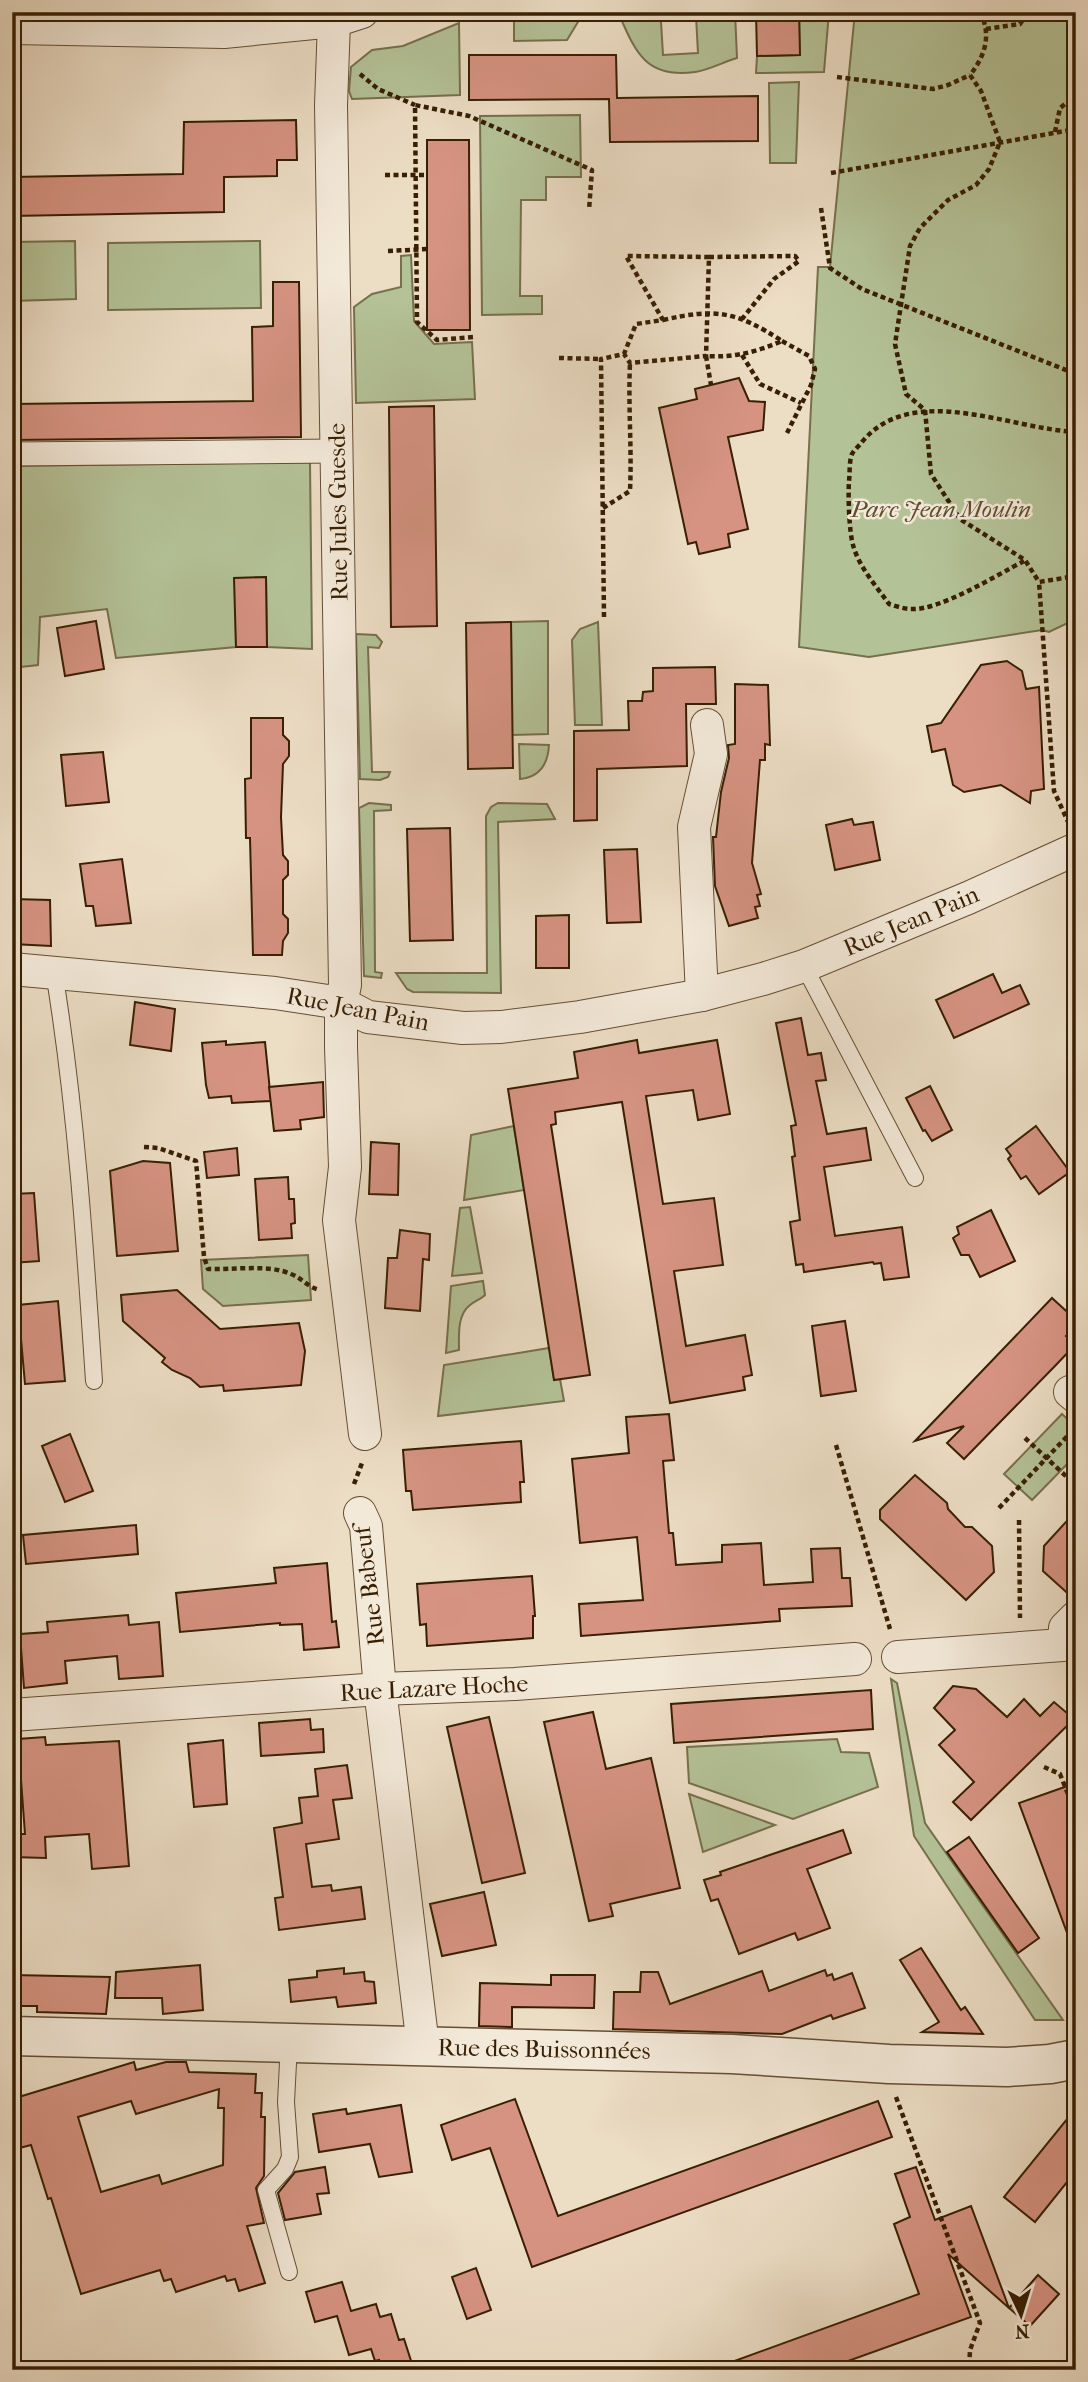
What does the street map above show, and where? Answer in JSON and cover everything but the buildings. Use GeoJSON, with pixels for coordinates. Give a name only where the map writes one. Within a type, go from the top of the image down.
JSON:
{"type":"FeatureCollection","features":[{"type":"Feature","properties":{"kind":"street"},"geometry":{"type":"LineString","coordinates":[[12,28],[224,32],[348,16]]}},
{"type":"Feature","properties":{"kind":"street","name":"Rue Jules Guesde"},"geometry":{"type":"LineString","coordinates":[[341,1003],[345,985],[331,105],[348,16]]}},
{"type":"Feature","properties":{"kind":"street"},"geometry":{"type":"LineString","coordinates":[[12,454],[337,451]]}},
{"type":"Feature","properties":{"kind":"street"},"geometry":{"type":"LineString","coordinates":[[702,995],[694,827],[711,754],[707,725]]}},
{"type":"Feature","properties":{"kind":"street","name":"Rue Jean Pain"},"geometry":{"type":"LineString","coordinates":[[12,969],[275,993],[341,1003],[369,1017],[463,1028],[501,1027],[580,1017],[702,995],[804,966],[968,898],[1073,838]]}},
{"type":"Feature","properties":{"kind":"street"},"geometry":{"type":"LineString","coordinates":[[341,1003],[345,1167],[338,1220],[365,1434]]}},
{"type":"Feature","properties":{"kind":"street","name":"Rue Babeuf"},"geometry":{"type":"LineString","coordinates":[[360,1513],[366,1526],[380,1689],[423,2046]]}},
{"type":"Feature","properties":{"kind":"street"},"geometry":{"type":"LineString","coordinates":[[898,1657],[1020,1647],[1072,1635]]}},
{"type":"Feature","properties":{"kind":"street","name":"Rue Lazare Hoche"},"geometry":{"type":"LineString","coordinates":[[12,1715],[380,1689],[515,1684],[855,1659]]}},
{"type":"Feature","properties":{"kind":"street","name":"Rue des Buissonnées"},"geometry":{"type":"LineString","coordinates":[[12,2036],[732,2054],[889,2064],[1007,2067],[1076,2059]]}},
{"type":"Feature","properties":{"kind":"lane"},"geometry":{"type":"LineString","coordinates":[[804,966],[915,1178]]}},
{"type":"Feature","properties":{"kind":"lane"},"geometry":{"type":"LineString","coordinates":[[54,972],[67,1068],[88,1284],[94,1381]]}},
{"type":"Feature","properties":{"kind":"lane"},"geometry":{"type":"LineString","coordinates":[[289,2043],[286,2102],[290,2157],[285,2169],[266,2190],[289,2272]]}},
{"type":"Feature","properties":{"kind":"path"},"geometry":{"type":"LineString","coordinates":[[837,77],[933,89],[971,75],[981,61],[987,44],[986,29],[980,12]]}},
{"type":"Feature","properties":{"kind":"path"},"geometry":{"type":"LineString","coordinates":[[986,29],[1020,24],[1028,12]]}},
{"type":"Feature","properties":{"kind":"path"},"geometry":{"type":"LineString","coordinates":[[1076,59],[1070,72],[1076,80]]}},
{"type":"Feature","properties":{"kind":"path"},"geometry":{"type":"LineString","coordinates":[[358,72],[378,89],[415,105],[469,116],[592,170],[589,210]]}},
{"type":"Feature","properties":{"kind":"path"},"geometry":{"type":"LineString","coordinates":[[971,75],[981,91],[1000,142],[989,169],[976,185],[948,200],[920,228],[910,246],[895,344],[906,394],[925,410],[931,474],[960,519],[1025,560],[1039,582],[1054,791],[1073,838]]}},
{"type":"Feature","properties":{"kind":"path"},"geometry":{"type":"LineString","coordinates":[[1055,133],[1060,108],[1076,95]]}},
{"type":"Feature","properties":{"kind":"path"},"geometry":{"type":"LineString","coordinates":[[415,105],[417,322],[437,340],[473,337]]}},
{"type":"Feature","properties":{"kind":"path"},"geometry":{"type":"LineString","coordinates":[[831,173],[1076,129]]}},
{"type":"Feature","properties":{"kind":"path"},"geometry":{"type":"LineString","coordinates":[[385,175],[427,175]]}},
{"type":"Feature","properties":{"kind":"path"},"geometry":{"type":"LineString","coordinates":[[821,208],[830,268],[862,289],[1076,374]]}},
{"type":"Feature","properties":{"kind":"path"},"geometry":{"type":"LineString","coordinates":[[388,251],[428,249]]}},
{"type":"Feature","properties":{"kind":"path"},"geometry":{"type":"LineString","coordinates":[[663,320],[626,256],[794,256],[799,261],[774,279],[742,319]]}},
{"type":"Feature","properties":{"kind":"path"},"geometry":{"type":"LineString","coordinates":[[709,257],[706,356],[711,385]]}},
{"type":"Feature","properties":{"kind":"path"},"geometry":{"type":"LineString","coordinates":[[624,354],[636,324],[696,312],[742,319],[809,356],[815,369],[787,433]]}},
{"type":"Feature","properties":{"kind":"path"},"geometry":{"type":"LineString","coordinates":[[631,363],[706,356],[726,357],[755,352],[782,341]]}},
{"type":"Feature","properties":{"kind":"path"},"geometry":{"type":"LineString","coordinates":[[559,358],[601,359],[624,354]]}},
{"type":"Feature","properties":{"kind":"path"},"geometry":{"type":"LineString","coordinates":[[602,508],[630,491],[632,456],[628,396],[631,363],[624,354]]}},
{"type":"Feature","properties":{"kind":"path"},"geometry":{"type":"LineString","coordinates":[[742,354],[760,384],[801,403]]}},
{"type":"Feature","properties":{"kind":"path"},"geometry":{"type":"LineString","coordinates":[[601,359],[604,617]]}},
{"type":"Feature","properties":{"kind":"path"},"geometry":{"type":"LineString","coordinates":[[1025,560],[927,608],[911,609],[889,604],[867,574],[853,545],[849,488],[851,455],[872,430],[892,418],[925,410],[966,414],[1053,431],[1076,432]]}},
{"type":"Feature","properties":{"kind":"path"},"geometry":{"type":"LineString","coordinates":[[1039,582],[1076,576]]}},
{"type":"Feature","properties":{"kind":"path"},"geometry":{"type":"LineString","coordinates":[[144,1147],[158,1148],[196,1161],[204,1257],[208,1269],[271,1270],[291,1274],[310,1288],[348,1295]]}},
{"type":"Feature","properties":{"kind":"path"},"geometry":{"type":"LineString","coordinates":[[999,1508],[1076,1427]]}},
{"type":"Feature","properties":{"kind":"path","name":"Rue Babeuf"},"geometry":{"type":"LineString","coordinates":[[360,1513],[351,1492],[364,1459],[365,1434]]}},
{"type":"Feature","properties":{"kind":"path"},"geometry":{"type":"LineString","coordinates":[[1025,1438],[1068,1478]]}},
{"type":"Feature","properties":{"kind":"path"},"geometry":{"type":"LineString","coordinates":[[836,1445],[898,1657]]}},
{"type":"Feature","properties":{"kind":"path"},"geometry":{"type":"LineString","coordinates":[[1019,1520],[1020,1647]]}},
{"type":"Feature","properties":{"kind":"path"},"geometry":{"type":"LineString","coordinates":[[1044,1767],[1060,1774],[1076,1814]]}},
{"type":"Feature","properties":{"kind":"path"},"geometry":{"type":"LineString","coordinates":[[889,2064],[894,2091],[980,2323],[970,2350],[969,2370]]}},
{"type":"Feature","properties":{"kind":"green space"},"geometry":{"type":"Polygon","coordinates":[[[514,12],[584,12],[567,40],[514,41],[514,12]]]}},
{"type":"Feature","properties":{"kind":"green space"},"geometry":{"type":"Polygon","coordinates":[[[618,12],[653,12],[661,22],[663,55],[698,53],[696,16],[709,12],[735,12],[737,58],[695,72],[664,71],[644,59],[630,39],[618,12]]]}},
{"type":"Feature","properties":{"kind":"green space"},"geometry":{"type":"Polygon","coordinates":[[[799,12],[829,12],[824,72],[756,73],[757,56],[800,55],[799,12]]]}},
{"type":"Feature","properties":{"kind":"green space","name":"Parc Jean Moulin"},"geometry":{"type":"Polygon","coordinates":[[[855,12],[1076,12],[1076,619],[1049,632],[1042,630],[869,657],[799,647],[818,267],[830,267],[855,12]]]}},
{"type":"Feature","properties":{"kind":"green space"},"geometry":{"type":"Polygon","coordinates":[[[459,23],[460,95],[352,99],[349,91],[351,67],[372,50],[403,46],[459,23]]]}},
{"type":"Feature","properties":{"kind":"green space"},"geometry":{"type":"Polygon","coordinates":[[[799,82],[796,163],[770,163],[769,83],[799,82]]]}},
{"type":"Feature","properties":{"kind":"green space"},"geometry":{"type":"Polygon","coordinates":[[[580,115],[581,177],[546,177],[546,200],[521,200],[520,296],[542,296],[542,314],[482,315],[480,116],[580,115]]]}},
{"type":"Feature","properties":{"kind":"green space"},"geometry":{"type":"Polygon","coordinates":[[[75,241],[76,299],[12,301],[12,242],[75,241]]]}},
{"type":"Feature","properties":{"kind":"green space"},"geometry":{"type":"Polygon","coordinates":[[[260,241],[261,308],[108,310],[108,243],[260,241]]]}},
{"type":"Feature","properties":{"kind":"green space"},"geometry":{"type":"Polygon","coordinates":[[[411,255],[414,321],[434,344],[472,342],[475,399],[356,403],[354,307],[372,294],[401,287],[401,256],[411,255]]]}},
{"type":"Feature","properties":{"kind":"green space"},"geometry":{"type":"Polygon","coordinates":[[[310,462],[312,649],[267,647],[266,578],[235,578],[236,647],[116,658],[107,609],[40,617],[38,665],[12,668],[12,466],[310,462]]]}},
{"type":"Feature","properties":{"kind":"green space"},"geometry":{"type":"Polygon","coordinates":[[[548,621],[548,734],[512,735],[511,622],[548,621]]]}},
{"type":"Feature","properties":{"kind":"green space"},"geometry":{"type":"Polygon","coordinates":[[[598,622],[602,725],[575,725],[572,640],[580,629],[598,622]]]}},
{"type":"Feature","properties":{"kind":"green space"},"geometry":{"type":"Polygon","coordinates":[[[356,634],[376,635],[382,642],[379,648],[368,647],[372,772],[390,772],[388,777],[380,780],[360,779],[356,634]]]}},
{"type":"Feature","properties":{"kind":"green space"},"geometry":{"type":"Polygon","coordinates":[[[519,744],[549,745],[542,768],[527,778],[520,779],[519,744]]]}},
{"type":"Feature","properties":{"kind":"green space"},"geometry":{"type":"Polygon","coordinates":[[[369,803],[391,805],[391,810],[374,811],[375,972],[382,973],[381,978],[364,976],[359,808],[369,803]]]}},
{"type":"Feature","properties":{"kind":"green space"},"geometry":{"type":"Polygon","coordinates":[[[498,803],[547,804],[555,819],[498,822],[501,993],[413,992],[407,989],[396,973],[487,973],[486,816],[491,807],[498,803]]]}},
{"type":"Feature","properties":{"kind":"green space"},"geometry":{"type":"Polygon","coordinates":[[[514,1126],[524,1190],[464,1200],[471,1135],[514,1126]]]}},
{"type":"Feature","properties":{"kind":"green space"},"geometry":{"type":"Polygon","coordinates":[[[470,1207],[482,1273],[452,1276],[460,1208],[470,1207]]]}},
{"type":"Feature","properties":{"kind":"green space"},"geometry":{"type":"Polygon","coordinates":[[[308,1255],[311,1300],[223,1306],[203,1289],[201,1260],[308,1255]]]}},
{"type":"Feature","properties":{"kind":"green space"},"geometry":{"type":"Polygon","coordinates":[[[483,1281],[485,1295],[470,1305],[463,1314],[459,1350],[446,1353],[451,1286],[483,1281]]]}},
{"type":"Feature","properties":{"kind":"green space"},"geometry":{"type":"Polygon","coordinates":[[[549,1348],[554,1379],[560,1379],[564,1401],[438,1416],[444,1365],[549,1348]]]}},
{"type":"Feature","properties":{"kind":"green space"},"geometry":{"type":"Polygon","coordinates":[[[1062,1414],[1076,1427],[1076,1455],[1032,1500],[1004,1474],[1062,1414]]]}},
{"type":"Feature","properties":{"kind":"green space"},"geometry":{"type":"Polygon","coordinates":[[[891,1679],[897,1683],[925,1823],[1063,2020],[1035,2020],[914,1836],[891,1679]]]}},
{"type":"Feature","properties":{"kind":"green space"},"geometry":{"type":"Polygon","coordinates":[[[837,1739],[841,1752],[869,1753],[878,1787],[793,1819],[689,1783],[687,1747],[837,1739]]]}},
{"type":"Feature","properties":{"kind":"green space"},"geometry":{"type":"Polygon","coordinates":[[[689,1794],[775,1825],[703,1852],[689,1794]]]}}]}
